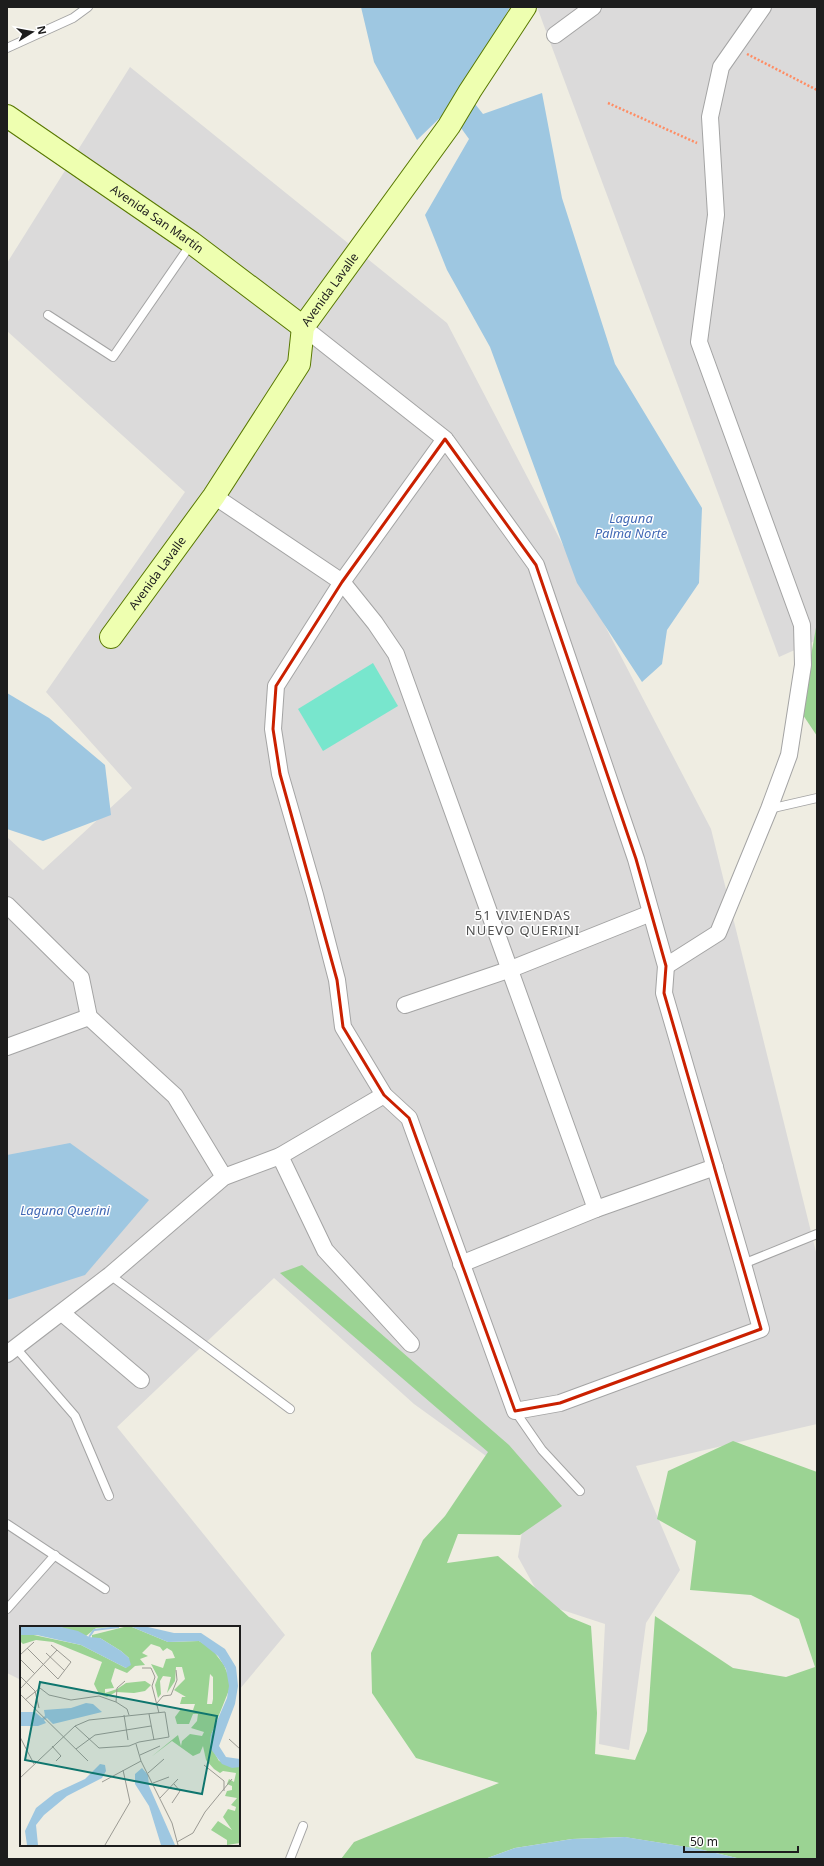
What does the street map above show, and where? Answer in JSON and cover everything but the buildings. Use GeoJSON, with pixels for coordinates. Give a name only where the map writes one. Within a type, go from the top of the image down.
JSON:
{"type":"FeatureCollection","features":[{"type":"Feature","properties":{"kind":"street","name":"Avenida Lavalle"},"geometry":{"type":"LineString","coordinates":[[111,637],[214,496],[299,364],[303,327],[449,126],[525,7]]}},
{"type":"Feature","properties":{"kind":"street"},"geometry":{"type":"LineString","coordinates":[[555,35],[593,7]]}},
{"type":"Feature","properties":{"kind":"street"},"geometry":{"type":"LineString","coordinates":[[666,966],[718,934],[789,756],[803,665],[802,625],[699,342],[716,214],[710,116],[721,67],[763,7]]}},
{"type":"Feature","properties":{"kind":"street","name":"Avenida San Martín"},"geometry":{"type":"LineString","coordinates":[[7,116],[192,243],[303,327]]}},
{"type":"Feature","properties":{"kind":"street"},"geometry":{"type":"LineString","coordinates":[[303,327],[445,439],[536,565],[636,859],[666,966],[664,993],[761,1329],[560,1403],[515,1411],[409,1118],[384,1095],[343,1027],[337,980],[315,895],[280,774],[273,729],[276,686],[342,582],[445,439]]}},
{"type":"Feature","properties":{"kind":"street"},"geometry":{"type":"LineString","coordinates":[[214,496],[342,582],[375,623],[396,654],[511,969],[596,1209]]}},
{"type":"Feature","properties":{"kind":"street"},"geometry":{"type":"LineString","coordinates":[[7,905],[81,978],[89,1017],[175,1096],[224,1177]]}},
{"type":"Feature","properties":{"kind":"street"},"geometry":{"type":"LineString","coordinates":[[405,1005],[511,969],[651,913]]}},
{"type":"Feature","properties":{"kind":"street"},"geometry":{"type":"LineString","coordinates":[[7,1047],[89,1017]]}},
{"type":"Feature","properties":{"kind":"street"},"geometry":{"type":"LineString","coordinates":[[12,1351],[110,1275],[224,1177],[280,1156],[384,1095]]}},
{"type":"Feature","properties":{"kind":"street"},"geometry":{"type":"LineString","coordinates":[[280,1156],[325,1250],[412,1344]]}},
{"type":"Feature","properties":{"kind":"street"},"geometry":{"type":"LineString","coordinates":[[461,1264],[596,1209],[715,1167]]}},
{"type":"Feature","properties":{"kind":"street"},"geometry":{"type":"LineString","coordinates":[[62,1313],[141,1380]]}},
{"type":"Feature","properties":{"kind":"lane"},"geometry":{"type":"LineString","coordinates":[[7,48],[73,18],[88,7]]}},
{"type":"Feature","properties":{"kind":"lane"},"geometry":{"type":"LineString","coordinates":[[48,315],[113,357],[192,243]]}},
{"type":"Feature","properties":{"kind":"lane"},"geometry":{"type":"LineString","coordinates":[[769,809],[817,798]]}},
{"type":"Feature","properties":{"kind":"lane"},"geometry":{"type":"LineString","coordinates":[[743,1264],[817,1234]]}},
{"type":"Feature","properties":{"kind":"lane"},"geometry":{"type":"LineString","coordinates":[[110,1275],[290,1409]]}},
{"type":"Feature","properties":{"kind":"lane"},"geometry":{"type":"LineString","coordinates":[[12,1351],[75,1416],[109,1496]]}},
{"type":"Feature","properties":{"kind":"lane"},"geometry":{"type":"LineString","coordinates":[[515,1411],[542,1450],[580,1491]]}},
{"type":"Feature","properties":{"kind":"lane"},"geometry":{"type":"LineString","coordinates":[[7,1524],[105,1589]]}},
{"type":"Feature","properties":{"kind":"lane"},"geometry":{"type":"LineString","coordinates":[[7,1609],[55,1556]]}},
{"type":"Feature","properties":{"kind":"lane"},"geometry":{"type":"LineString","coordinates":[[290,1859],[303,1826]]}},
{"type":"Feature","properties":{"kind":"path"},"geometry":{"type":"LineString","coordinates":[[735,47],[817,90]]}},
{"type":"Feature","properties":{"kind":"path"},"geometry":{"type":"LineString","coordinates":[[608,103],[712,149]]}},
{"type":"Feature","properties":{"kind":"highlighted area"},"geometry":{"type":"Polygon","coordinates":[[[445,439],[536,565],[636,859],[666,966],[664,993],[761,1329],[560,1403],[515,1411],[409,1118],[384,1095],[343,1027],[337,980],[280,774],[273,729],[276,686],[342,582],[445,439]]]}},
{"type":"Feature","properties":{"kind":"shaded area"},"geometry":{"type":"Polygon","coordinates":[[[537,7],[817,7],[817,640],[779,657],[537,7]]]}},
{"type":"Feature","properties":{"kind":"shaded area"},"geometry":{"type":"Polygon","coordinates":[[[130,67],[447,323],[711,829],[817,1256],[817,1424],[636,1466],[680,1570],[646,1623],[629,1750],[599,1744],[605,1624],[544,1604],[518,1557],[529,1487],[414,1404],[274,1278],[117,1427],[285,1635],[240,1689],[240,1626],[20,1626],[20,1680],[7,1673],[7,837],[43,870],[132,788],[46,692],[185,492],[7,331],[7,263],[130,67]]]}},
{"type":"Feature","properties":{"kind":"green space"},"geometry":{"type":"Polygon","coordinates":[[[817,622],[817,736],[801,712],[817,622]]]}},
{"type":"Feature","properties":{"kind":"green space"},"geometry":{"type":"Polygon","coordinates":[[[373,663],[398,706],[323,751],[298,709],[373,663]]]}},
{"type":"Feature","properties":{"kind":"green space"},"geometry":{"type":"Polygon","coordinates":[[[302,1265],[509,1445],[562,1506],[520,1535],[458,1534],[447,1563],[498,1556],[569,1617],[591,1626],[597,1713],[595,1754],[635,1760],[647,1731],[655,1616],[733,1668],[786,1677],[815,1667],[799,1619],[751,1595],[690,1590],[696,1541],[657,1519],[668,1471],[733,1441],[817,1472],[817,1859],[741,1859],[699,1849],[624,1837],[572,1839],[515,1848],[485,1859],[341,1859],[354,1842],[499,1783],[416,1758],[372,1693],[371,1653],[423,1540],[445,1516],[488,1452],[280,1273],[302,1265]]]}},
{"type":"Feature","properties":{"kind":"water","name":"Laguna Palma Norte"},"geometry":{"type":"Polygon","coordinates":[[[361,7],[510,7],[464,90],[483,114],[542,93],[562,198],[615,364],[702,508],[699,583],[667,630],[662,664],[642,682],[577,583],[490,347],[447,270],[425,215],[469,139],[448,110],[417,140],[374,62],[361,7]]]}},
{"type":"Feature","properties":{"kind":"water"},"geometry":{"type":"Polygon","coordinates":[[[7,693],[49,718],[105,765],[111,815],[43,841],[7,829],[7,693]]]}},
{"type":"Feature","properties":{"kind":"water","name":"Laguna Querini"},"geometry":{"type":"Polygon","coordinates":[[[70,1143],[149,1200],[85,1275],[7,1300],[7,1155],[70,1143]]]}},
{"type":"Feature","properties":{"kind":"water"},"geometry":{"type":"Polygon","coordinates":[[[625,1837],[699,1849],[741,1859],[485,1859],[515,1848],[572,1839],[625,1837]]]}},
{"type":"Feature","properties":{"kind":"district","name":"51 VIVIENDAS NUEVO QUERINI"},"geometry":{"type":"Point","coordinates":[523,922]}}]}
